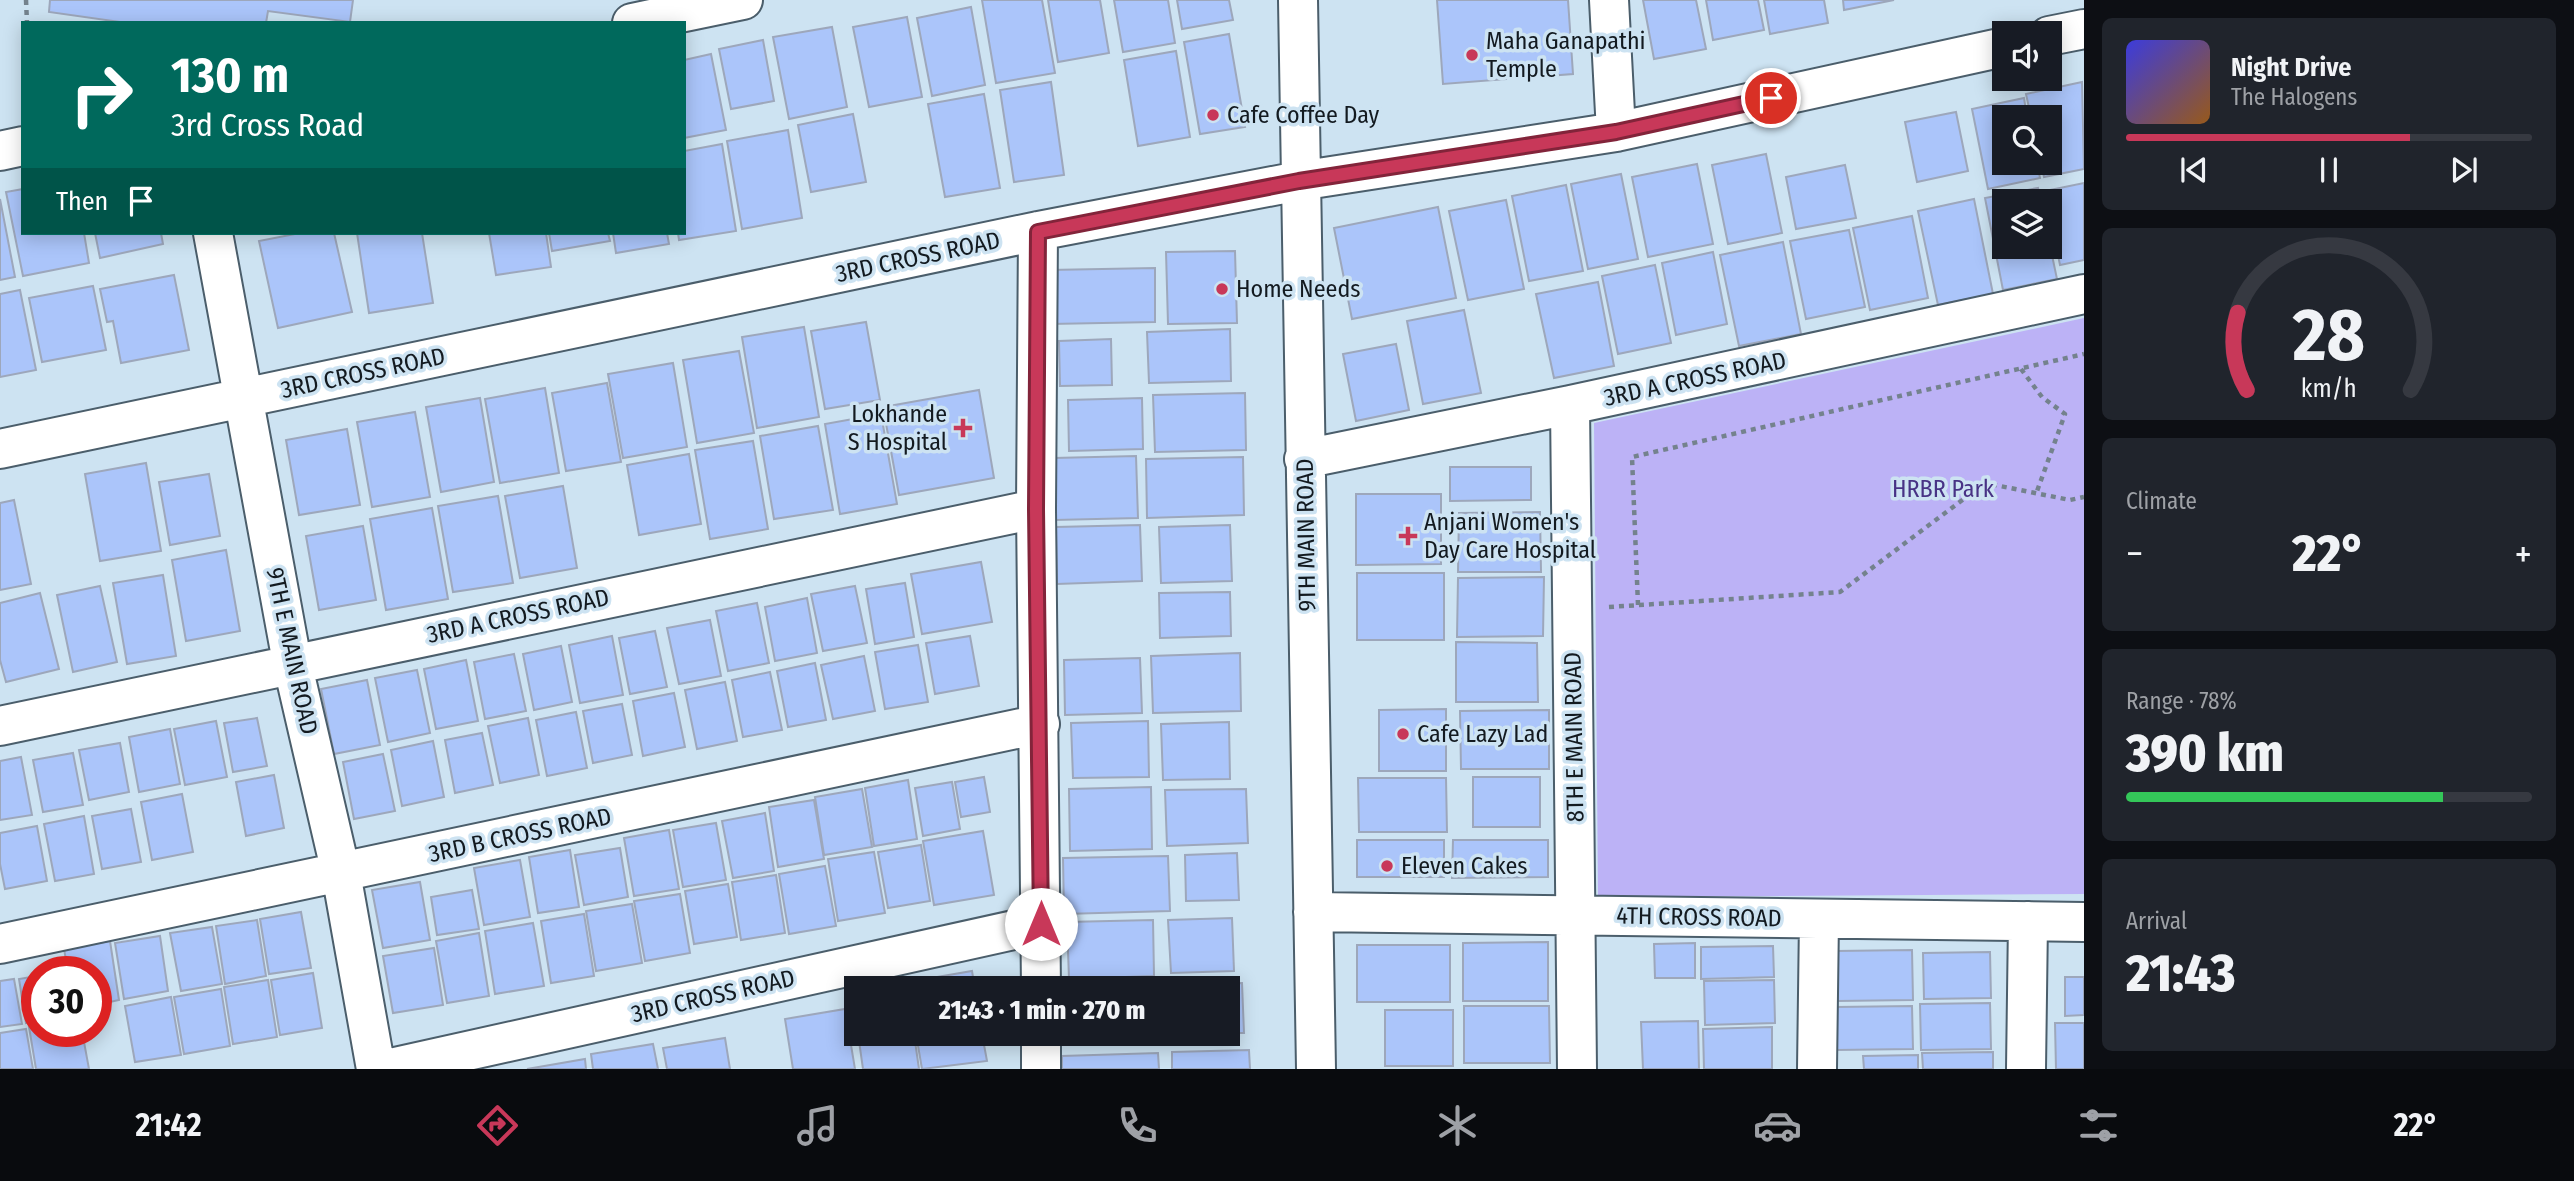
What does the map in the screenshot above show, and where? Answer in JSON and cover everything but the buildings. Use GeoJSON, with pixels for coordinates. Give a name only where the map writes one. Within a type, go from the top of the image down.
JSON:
{"type":"FeatureCollection","features":[{"type":"Feature","properties":{"kind":"street"},"geometry":{"type":"LineString","coordinates":[[625,0],[625,21]]}},
{"type":"Feature","properties":{"kind":"street"},"geometry":{"type":"LineString","coordinates":[[642,21],[743,0]]}},
{"type":"Feature","properties":{"kind":"street","name":"9TH MAIN ROAD"},"geometry":{"type":"LineString","coordinates":[[1298,0],[1316,1069]]}},
{"type":"Feature","properties":{"kind":"street"},"geometry":{"type":"LineString","coordinates":[[1609,0],[1616,132]]}},
{"type":"Feature","properties":{"kind":"street"},"geometry":{"type":"LineString","coordinates":[[2062,33],[2084,29]]}},
{"type":"Feature","properties":{"kind":"street","name":"3RD CROSS ROAD"},"geometry":{"type":"LineString","coordinates":[[0,449],[1038,232],[1299,181],[1616,132],[1992,50]]}},
{"type":"Feature","properties":{"kind":"street"},"geometry":{"type":"LineString","coordinates":[[0,150],[21,146]]}},
{"type":"Feature","properties":{"kind":"street"},"geometry":{"type":"LineString","coordinates":[[1038,232],[1036,509],[1041,976]]}},
{"type":"Feature","properties":{"kind":"street","name":"9TH E MAIN ROAD"},"geometry":{"type":"LineString","coordinates":[[213,235],[292,662],[341,873],[376,1069]]}},
{"type":"Feature","properties":{"kind":"street","name":"3RD A CROSS ROAD"},"geometry":{"type":"LineString","coordinates":[[1304,459],[1570,405],[2084,294]]}},
{"type":"Feature","properties":{"kind":"street","name":"8TH E MAIN ROAD"},"geometry":{"type":"LineString","coordinates":[[1570,405],[1577,1069]]}},
{"type":"Feature","properties":{"kind":"street","name":"3RD A CROSS ROAD"},"geometry":{"type":"LineString","coordinates":[[0,726],[292,662],[1036,509]]}},
{"type":"Feature","properties":{"kind":"street","name":"3RD B CROSS ROAD"},"geometry":{"type":"LineString","coordinates":[[0,944],[1040,724]]}},
{"type":"Feature","properties":{"kind":"street","name":"4TH CROSS ROAD"},"geometry":{"type":"LineString","coordinates":[[1313,912],[2084,922]]}},
{"type":"Feature","properties":{"kind":"street"},"geometry":{"type":"LineString","coordinates":[[1817,1069],[1819,919]]}},
{"type":"Feature","properties":{"kind":"street"},"geometry":{"type":"LineString","coordinates":[[2026,1069],[2028,921]]}},
{"type":"Feature","properties":{"kind":"street","name":"3RD CROSS ROAD"},"geometry":{"type":"LineString","coordinates":[[386,1069],[1041,924]]}},
{"type":"Feature","properties":{"kind":"street"},"geometry":{"type":"LineString","coordinates":[[1041,1046],[1041,1069]]}},
{"type":"Feature","properties":{"kind":"path"},"geometry":{"type":"LineString","coordinates":[[26,0],[27,21]]}},
{"type":"Feature","properties":{"kind":"path"},"geometry":{"type":"LineString","coordinates":[[1638,605],[1632,457],[2084,354]]}},
{"type":"Feature","properties":{"kind":"path"},"geometry":{"type":"LineString","coordinates":[[2021,369],[2042,397],[2065,414],[2036,494]]}},
{"type":"Feature","properties":{"kind":"path"},"geometry":{"type":"LineString","coordinates":[[1573,610],[1840,592],[1985,483],[2070,500],[2084,497]]}},
{"type":"Feature","properties":{"kind":"green space","name":"HRBR Park"},"geometry":{"type":"Polygon","coordinates":[[[2084,318],[2084,894],[1598,897],[1594,423],[2084,318]]]}},
{"type":"Feature","properties":{"kind":"place","name":"Maha Ganapathi Temple"},"geometry":{"type":"Point","coordinates":[1472,55]}},
{"type":"Feature","properties":{"kind":"place","name":"Cafe Coffee Day"},"geometry":{"type":"Point","coordinates":[1213,115]}},
{"type":"Feature","properties":{"kind":"place","name":"Home Needs"},"geometry":{"type":"Point","coordinates":[1222,289]}},
{"type":"Feature","properties":{"kind":"place","name":"Lokhande S Hospital"},"geometry":{"type":"Point","coordinates":[963,428]}},
{"type":"Feature","properties":{"kind":"place","name":"Anjani Women's Day Care Hospital"},"geometry":{"type":"Point","coordinates":[1408,536]}},
{"type":"Feature","properties":{"kind":"place","name":"Cafe Lazy Lad"},"geometry":{"type":"Point","coordinates":[1403,734]}},
{"type":"Feature","properties":{"kind":"place","name":"Eleven Cakes"},"geometry":{"type":"Point","coordinates":[1387,866]}},
{"type":"Feature","properties":{"kind":"route"},"geometry":{"type":"LineString","coordinates":[[1041,924],[1036,509],[1038,232],[1299,181],[1616,132],[1771,98]]}}]}
